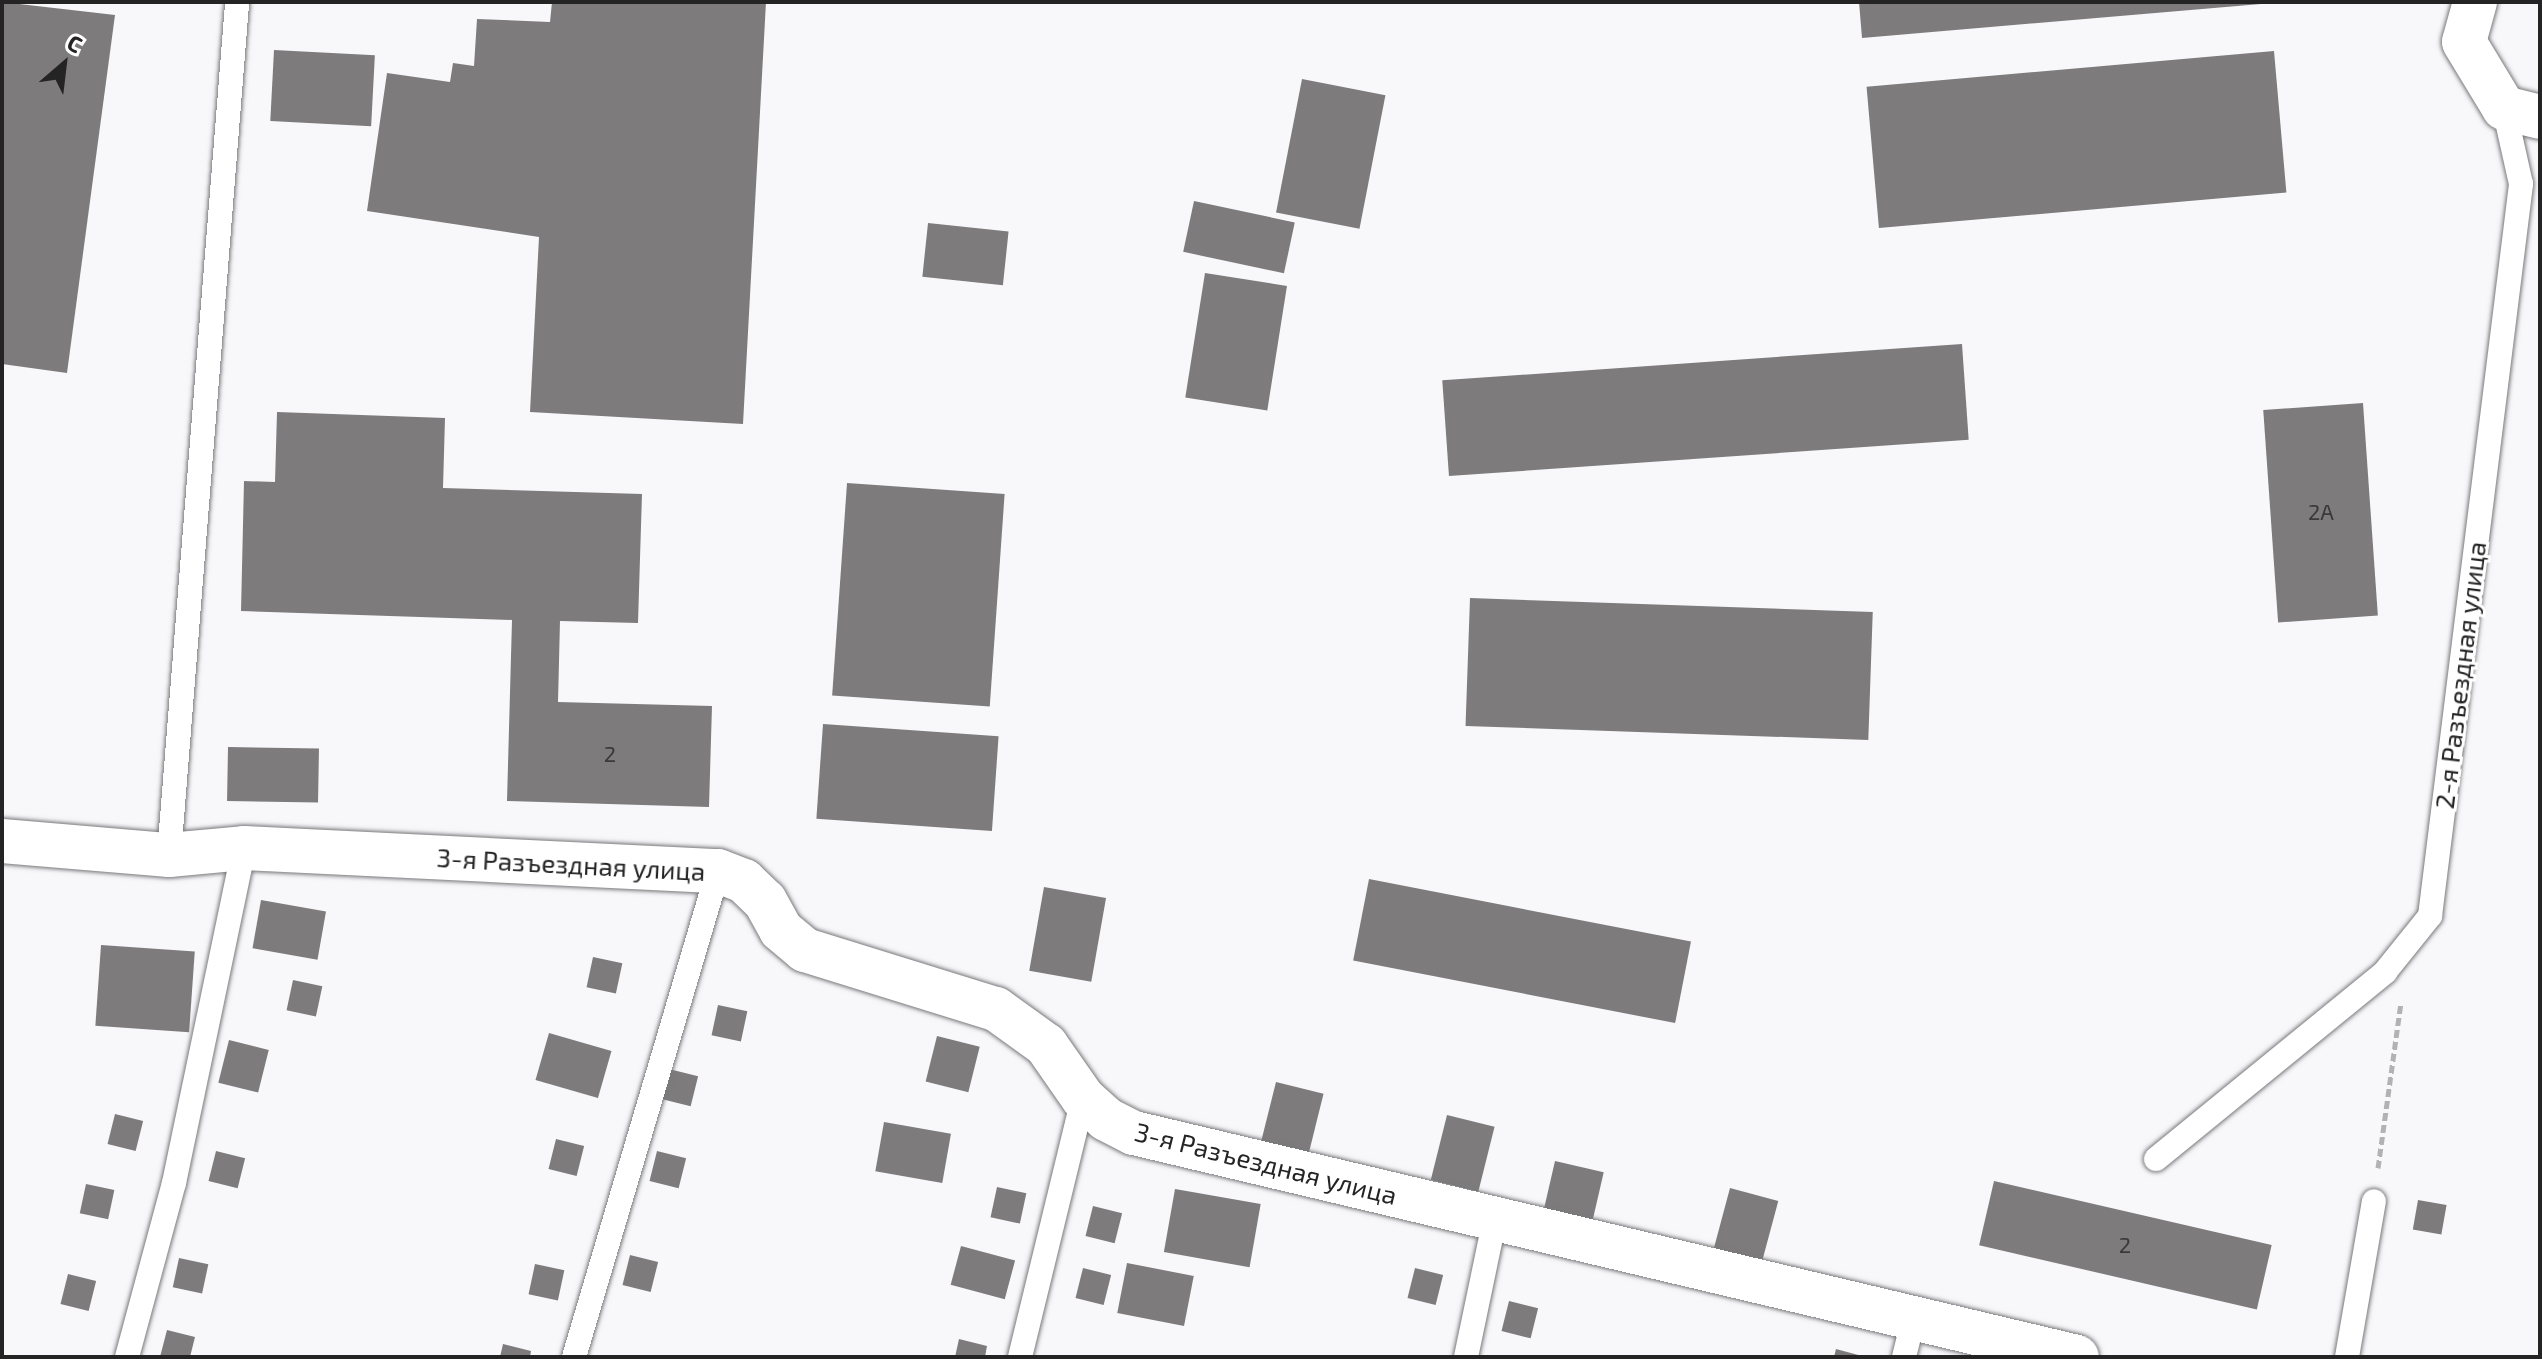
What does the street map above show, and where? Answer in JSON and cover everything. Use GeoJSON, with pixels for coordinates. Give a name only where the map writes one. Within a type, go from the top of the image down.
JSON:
{"type":"FeatureCollection","features":[{"type":"Feature","properties":{"kind":"street"},"geometry":{"type":"LineString","coordinates":[[2475,2],[2464,42],[2522,112]]}},
{"type":"Feature","properties":{"kind":"street","name":"3-я Разъездная улица"},"geometry":{"type":"LineString","coordinates":[[2,841],[169,855],[244,848],[718,871],[744,881],[765,901],[781,930],[805,950],[996,1009],[1046,1045],[1083,1098],[1106,1119],[1134,1133],[1495,1218],[1909,1339],[2077,1357]]}},
{"type":"Feature","properties":{"kind":"lane"},"geometry":{"type":"LineString","coordinates":[[169,855],[237,5]]}},
{"type":"Feature","properties":{"kind":"lane","name":"2-я Разъездная улица"},"geometry":{"type":"LineString","coordinates":[[2156,1159],[2385,972],[2430,916],[2521,184],[2522,112]]}},
{"type":"Feature","properties":{"kind":"lane"},"geometry":{"type":"LineString","coordinates":[[127,1357],[174,1183],[244,848]]}},
{"type":"Feature","properties":{"kind":"lane"},"geometry":{"type":"LineString","coordinates":[[574,1357],[718,871]]}},
{"type":"Feature","properties":{"kind":"lane"},"geometry":{"type":"LineString","coordinates":[[1020,1357],[1083,1098]]}},
{"type":"Feature","properties":{"kind":"lane"},"geometry":{"type":"LineString","coordinates":[[2347,1357],[2374,1201]]}},
{"type":"Feature","properties":{"kind":"lane"},"geometry":{"type":"LineString","coordinates":[[1466,1357],[1495,1218]]}},
{"type":"Feature","properties":{"kind":"path"},"geometry":{"type":"LineString","coordinates":[[2374,1201],[2410,941]]}},
{"type":"Feature","properties":{"kind":"building"},"geometry":{"type":"Polygon","coordinates":[[[2,2],[115,15],[67,373],[2,364],[2,2]]]}},
{"type":"Feature","properties":{"kind":"building"},"geometry":{"type":"Polygon","coordinates":[[[552,2],[766,2],[743,424],[530,412],[539,237],[367,211],[387,73],[450,82],[453,63],[474,66],[477,19],[550,22],[552,2]]]}},
{"type":"Feature","properties":{"kind":"building"},"geometry":{"type":"Polygon","coordinates":[[[1859,2],[2261,2],[2261,4],[1862,38],[1859,2]]]}},
{"type":"Feature","properties":{"kind":"building"},"geometry":{"type":"Polygon","coordinates":[[[274,50],[375,55],[371,126],[270,121],[274,50]]]}},
{"type":"Feature","properties":{"kind":"building"},"geometry":{"type":"Polygon","coordinates":[[[2274,51],[2286,192],[1879,228],[1867,87],[2274,51]]]}},
{"type":"Feature","properties":{"kind":"building"},"geometry":{"type":"Polygon","coordinates":[[[1302,79],[1385,95],[1359,229],[1276,213],[1302,79]]]}},
{"type":"Feature","properties":{"kind":"building"},"geometry":{"type":"Polygon","coordinates":[[[1194,201],[1295,222],[1284,273],[1183,252],[1194,201]]]}},
{"type":"Feature","properties":{"kind":"building"},"geometry":{"type":"Polygon","coordinates":[[[928,223],[1009,231],[1003,285],[922,277],[928,223]]]}},
{"type":"Feature","properties":{"kind":"building"},"geometry":{"type":"Polygon","coordinates":[[[1205,273],[1287,286],[1267,410],[1185,397],[1205,273]]]}},
{"type":"Feature","properties":{"kind":"building"},"geometry":{"type":"Polygon","coordinates":[[[1962,344],[1969,440],[1449,476],[1442,380],[1962,344]]]}},
{"type":"Feature","properties":{"kind":"building"},"geometry":{"type":"Polygon","coordinates":[[[2363,403],[2378,615],[2278,622],[2263,410],[2363,403]]]}},
{"type":"Feature","properties":{"kind":"building"},"geometry":{"type":"Polygon","coordinates":[[[277,412],[445,418],[443,488],[642,494],[638,623],[560,621],[558,702],[712,706],[709,807],[507,801],[512,620],[241,611],[244,481],[275,482],[277,412]]]}},
{"type":"Feature","properties":{"kind":"building"},"geometry":{"type":"Polygon","coordinates":[[[847,483],[1005,494],[990,707],[832,695],[847,483]]]}},
{"type":"Feature","properties":{"kind":"building"},"geometry":{"type":"Polygon","coordinates":[[[1470,598],[1873,612],[1868,740],[1466,726],[1470,598]]]}},
{"type":"Feature","properties":{"kind":"building"},"geometry":{"type":"Polygon","coordinates":[[[823,724],[999,736],[992,831],[816,819],[823,724]]]}},
{"type":"Feature","properties":{"kind":"building"},"geometry":{"type":"Polygon","coordinates":[[[228,747],[319,749],[318,803],[227,801],[228,747]]]}},
{"type":"Feature","properties":{"kind":"building"},"geometry":{"type":"Polygon","coordinates":[[[1369,879],[1691,942],[1675,1023],[1353,960],[1369,879]]]}},
{"type":"Feature","properties":{"kind":"building"},"geometry":{"type":"Polygon","coordinates":[[[1044,887],[1106,898],[1091,982],[1029,971],[1044,887]]]}},
{"type":"Feature","properties":{"kind":"building"},"geometry":{"type":"Polygon","coordinates":[[[261,900],[326,911],[317,960],[252,948],[261,900]]]}},
{"type":"Feature","properties":{"kind":"building"},"geometry":{"type":"Polygon","coordinates":[[[101,945],[195,952],[189,1032],[95,1026],[101,945]]]}},
{"type":"Feature","properties":{"kind":"building"},"geometry":{"type":"Polygon","coordinates":[[[593,957],[622,963],[616,994],[587,987],[593,957]]]}},
{"type":"Feature","properties":{"kind":"building"},"geometry":{"type":"Polygon","coordinates":[[[293,980],[322,986],[316,1017],[287,1010],[293,980]]]}},
{"type":"Feature","properties":{"kind":"building"},"geometry":{"type":"Polygon","coordinates":[[[718,1005],[747,1011],[741,1042],[712,1035],[718,1005]]]}},
{"type":"Feature","properties":{"kind":"building"},"geometry":{"type":"Polygon","coordinates":[[[549,1033],[611,1051],[598,1098],[535,1080],[549,1033]]]}},
{"type":"Feature","properties":{"kind":"building"},"geometry":{"type":"Polygon","coordinates":[[[937,1036],[980,1047],[968,1092],[926,1082],[937,1036]]]}},
{"type":"Feature","properties":{"kind":"building"},"geometry":{"type":"Polygon","coordinates":[[[229,1040],[269,1050],[258,1093],[218,1083],[229,1040]]]}},
{"type":"Feature","properties":{"kind":"building"},"geometry":{"type":"Polygon","coordinates":[[[669,1069],[698,1076],[691,1106],[662,1099],[669,1069]]]}},
{"type":"Feature","properties":{"kind":"building"},"geometry":{"type":"Polygon","coordinates":[[[1276,1082],[1324,1094],[1308,1158],[1260,1146],[1276,1082]]]}},
{"type":"Feature","properties":{"kind":"building"},"geometry":{"type":"Polygon","coordinates":[[[115,1114],[143,1121],[136,1151],[108,1144],[115,1114]]]}},
{"type":"Feature","properties":{"kind":"building"},"geometry":{"type":"Polygon","coordinates":[[[1447,1115],[1495,1127],[1478,1192],[1431,1180],[1447,1115]]]}},
{"type":"Feature","properties":{"kind":"building"},"geometry":{"type":"Polygon","coordinates":[[[884,1122],[951,1134],[942,1183],[875,1171],[884,1122]]]}},
{"type":"Feature","properties":{"kind":"building"},"geometry":{"type":"Polygon","coordinates":[[[556,1139],[584,1146],[577,1176],[549,1169],[556,1139]]]}},
{"type":"Feature","properties":{"kind":"building"},"geometry":{"type":"Polygon","coordinates":[[[216,1151],[245,1158],[238,1188],[209,1181],[216,1151]]]}},
{"type":"Feature","properties":{"kind":"building"},"geometry":{"type":"Polygon","coordinates":[[[657,1151],[686,1158],[679,1188],[650,1181],[657,1151]]]}},
{"type":"Feature","properties":{"kind":"building"},"geometry":{"type":"Polygon","coordinates":[[[1555,1161],[1604,1172],[1592,1223],[1543,1212],[1555,1161]]]}},
{"type":"Feature","properties":{"kind":"building"},"geometry":{"type":"Polygon","coordinates":[[[1994,1181],[2272,1245],[2257,1309],[1979,1245],[1994,1181]]]}},
{"type":"Feature","properties":{"kind":"building"},"geometry":{"type":"Polygon","coordinates":[[[86,1184],[114,1190],[108,1219],[80,1213],[86,1184]]]}},
{"type":"Feature","properties":{"kind":"building"},"geometry":{"type":"Polygon","coordinates":[[[997,1187],[1026,1193],[1020,1224],[991,1217],[997,1187]]]}},
{"type":"Feature","properties":{"kind":"building"},"geometry":{"type":"Polygon","coordinates":[[[1730,1188],[1778,1201],[1761,1267],[1712,1254],[1730,1188]]]}},
{"type":"Feature","properties":{"kind":"building"},"geometry":{"type":"Polygon","coordinates":[[[1175,1189],[1261,1204],[1250,1267],[1164,1252],[1175,1189]]]}},
{"type":"Feature","properties":{"kind":"building"},"geometry":{"type":"Polygon","coordinates":[[[2418,1200],[2447,1205],[2441,1235],[2413,1230],[2418,1200]]]}},
{"type":"Feature","properties":{"kind":"building"},"geometry":{"type":"Polygon","coordinates":[[[1093,1206],[1122,1213],[1115,1243],[1086,1236],[1093,1206]]]}},
{"type":"Feature","properties":{"kind":"building"},"geometry":{"type":"Polygon","coordinates":[[[961,1246],[1015,1260],[1005,1299],[951,1285],[961,1246]]]}},
{"type":"Feature","properties":{"kind":"building"},"geometry":{"type":"Polygon","coordinates":[[[630,1255],[658,1262],[651,1292],[623,1285],[630,1255]]]}},
{"type":"Feature","properties":{"kind":"building"},"geometry":{"type":"Polygon","coordinates":[[[179,1258],[208,1264],[202,1294],[173,1287],[179,1258]]]}},
{"type":"Feature","properties":{"kind":"building"},"geometry":{"type":"Polygon","coordinates":[[[1127,1263],[1194,1276],[1184,1326],[1117,1313],[1127,1263]]]}},
{"type":"Feature","properties":{"kind":"building"},"geometry":{"type":"Polygon","coordinates":[[[535,1264],[564,1270],[558,1301],[529,1294],[535,1264]]]}},
{"type":"Feature","properties":{"kind":"building"},"geometry":{"type":"Polygon","coordinates":[[[1083,1268],[1111,1275],[1104,1305],[1076,1298],[1083,1268]]]}},
{"type":"Feature","properties":{"kind":"building"},"geometry":{"type":"Polygon","coordinates":[[[1415,1268],[1443,1275],[1436,1305],[1408,1298],[1415,1268]]]}},
{"type":"Feature","properties":{"kind":"building"},"geometry":{"type":"Polygon","coordinates":[[[68,1274],[96,1281],[89,1311],[61,1304],[68,1274]]]}},
{"type":"Feature","properties":{"kind":"building"},"geometry":{"type":"Polygon","coordinates":[[[1509,1301],[1538,1308],[1531,1338],[1502,1331],[1509,1301]]]}},
{"type":"Feature","properties":{"kind":"building"},"geometry":{"type":"Polygon","coordinates":[[[167,1330],[195,1337],[190,1357],[160,1357],[167,1330]]]}},
{"type":"Feature","properties":{"kind":"building"},"geometry":{"type":"Polygon","coordinates":[[[959,1339],[987,1346],[985,1357],[955,1357],[959,1339]]]}},
{"type":"Feature","properties":{"kind":"building"},"geometry":{"type":"Polygon","coordinates":[[[503,1344],[531,1351],[530,1357],[500,1357],[503,1344]]]}},
{"type":"Feature","properties":{"kind":"building"},"geometry":{"type":"Polygon","coordinates":[[[1836,1349],[1862,1356],[1862,1357],[1834,1357],[1836,1349]]]}}]}
